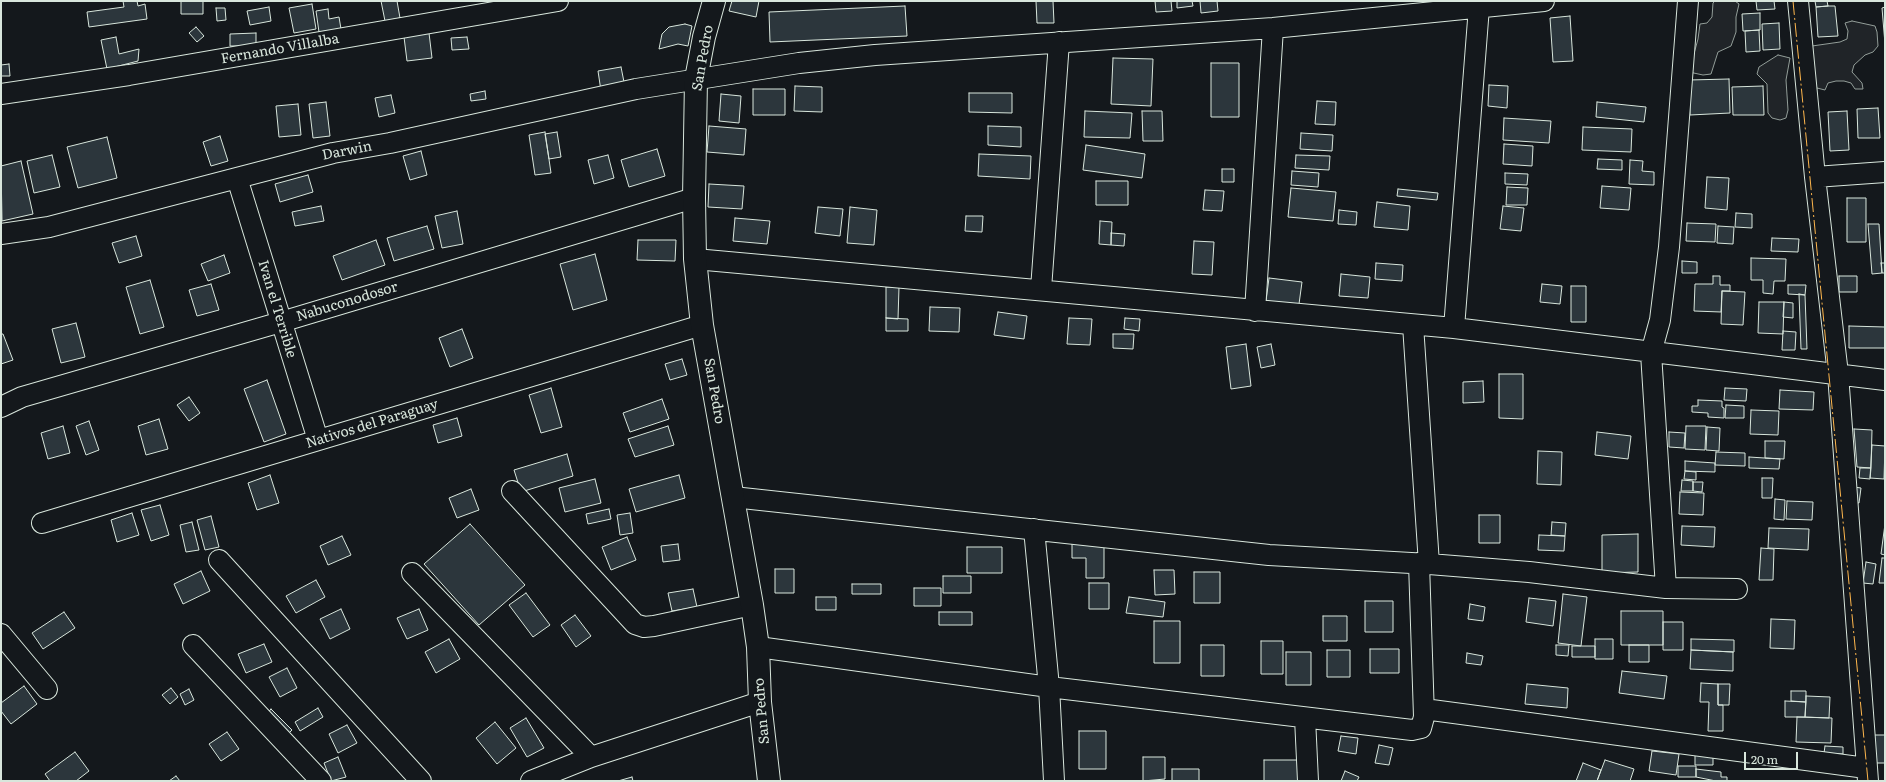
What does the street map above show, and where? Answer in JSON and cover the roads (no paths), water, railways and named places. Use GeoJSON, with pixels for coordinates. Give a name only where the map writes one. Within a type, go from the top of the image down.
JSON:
{"type":"FeatureCollection","features":[{"type":"Feature","properties":{"kind":"main road","name":"San Pedro"},"geometry":{"type":"LineString","coordinates":[[714,1],[704,37],[696,79],[694,198],[695,259],[702,325],[752,605],[758,648],[760,702],[769,781]]}},
{"type":"Feature","properties":{"kind":"street","name":"Fernando Villalba"},"geometry":{"type":"LineString","coordinates":[[1,94],[136,74],[558,1]]}},
{"type":"Feature","properties":{"kind":"street","name":"Darwin"},"geometry":{"type":"LineString","coordinates":[[1,234],[49,227],[333,153],[390,143],[636,90],[696,79],[875,55],[1273,28],[1544,1]]}},
{"type":"Feature","properties":{"kind":"street"},"geometry":{"type":"LineString","coordinates":[[1666,588],[1651,353],[1660,320],[1669,247],[1688,1]]}},
{"type":"Feature","properties":{"kind":"street"},"geometry":{"type":"LineString","coordinates":[[1424,709],[1867,774],[1838,374],[1815,177],[1798,1]]}},
{"type":"Feature","properties":{"kind":"street"},"geometry":{"type":"LineString","coordinates":[[1454,328],[1479,7]]}},
{"type":"Feature","properties":{"kind":"street"},"geometry":{"type":"LineString","coordinates":[[1255,311],[1273,28]]}},
{"type":"Feature","properties":{"kind":"street"},"geometry":{"type":"LineString","coordinates":[[1041,289],[1058,42]]}},
{"type":"Feature","properties":{"kind":"street"},"geometry":{"type":"LineString","coordinates":[[1815,177],[1885,172]]}},
{"type":"Feature","properties":{"kind":"street","name":"Ivan el Terrible"},"geometry":{"type":"LineString","coordinates":[[237,178],[280,322],[318,440]]}},
{"type":"Feature","properties":{"kind":"street","name":"Nabuconodosor"},"geometry":{"type":"LineString","coordinates":[[1,408],[22,397],[280,322],[694,198]]}},
{"type":"Feature","properties":{"kind":"street"},"geometry":{"type":"LineString","coordinates":[[695,259],[1041,289],[1255,311],[1454,328],[1651,353],[1885,380]]}},
{"type":"Feature","properties":{"kind":"street","name":"Nativos del Paraguay"},"geometry":{"type":"LineString","coordinates":[[42,523],[702,325]]}},
{"type":"Feature","properties":{"kind":"street"},"geometry":{"type":"LineString","coordinates":[[758,648],[1049,687],[1412,730],[1421,728],[1424,709],[1424,564],[1413,325]]}},
{"type":"Feature","properties":{"kind":"street"},"geometry":{"type":"LineString","coordinates":[[512,491],[635,624],[644,627],[654,626],[752,605]]}},
{"type":"Feature","properties":{"kind":"street"},"geometry":{"type":"LineString","coordinates":[[733,497],[1269,555],[1529,572],[1666,588],[1738,589]]}},
{"type":"Feature","properties":{"kind":"street"},"geometry":{"type":"LineString","coordinates":[[1034,529],[1049,687],[1054,781]]}},
{"type":"Feature","properties":{"kind":"street"},"geometry":{"type":"LineString","coordinates":[[219,560],[421,781]]}},
{"type":"Feature","properties":{"kind":"street"},"geometry":{"type":"LineString","coordinates":[[412,573],[591,757]]}},
{"type":"Feature","properties":{"kind":"street"},"geometry":{"type":"LineString","coordinates":[[1,634],[47,689]]}},
{"type":"Feature","properties":{"kind":"street"},"geometry":{"type":"LineString","coordinates":[[193,645],[321,781]]}},
{"type":"Feature","properties":{"kind":"street"},"geometry":{"type":"LineString","coordinates":[[531,781],[591,757],[760,702]]}},
{"type":"Feature","properties":{"kind":"street"},"geometry":{"type":"LineString","coordinates":[[1306,718],[1308,781]]}}]}
